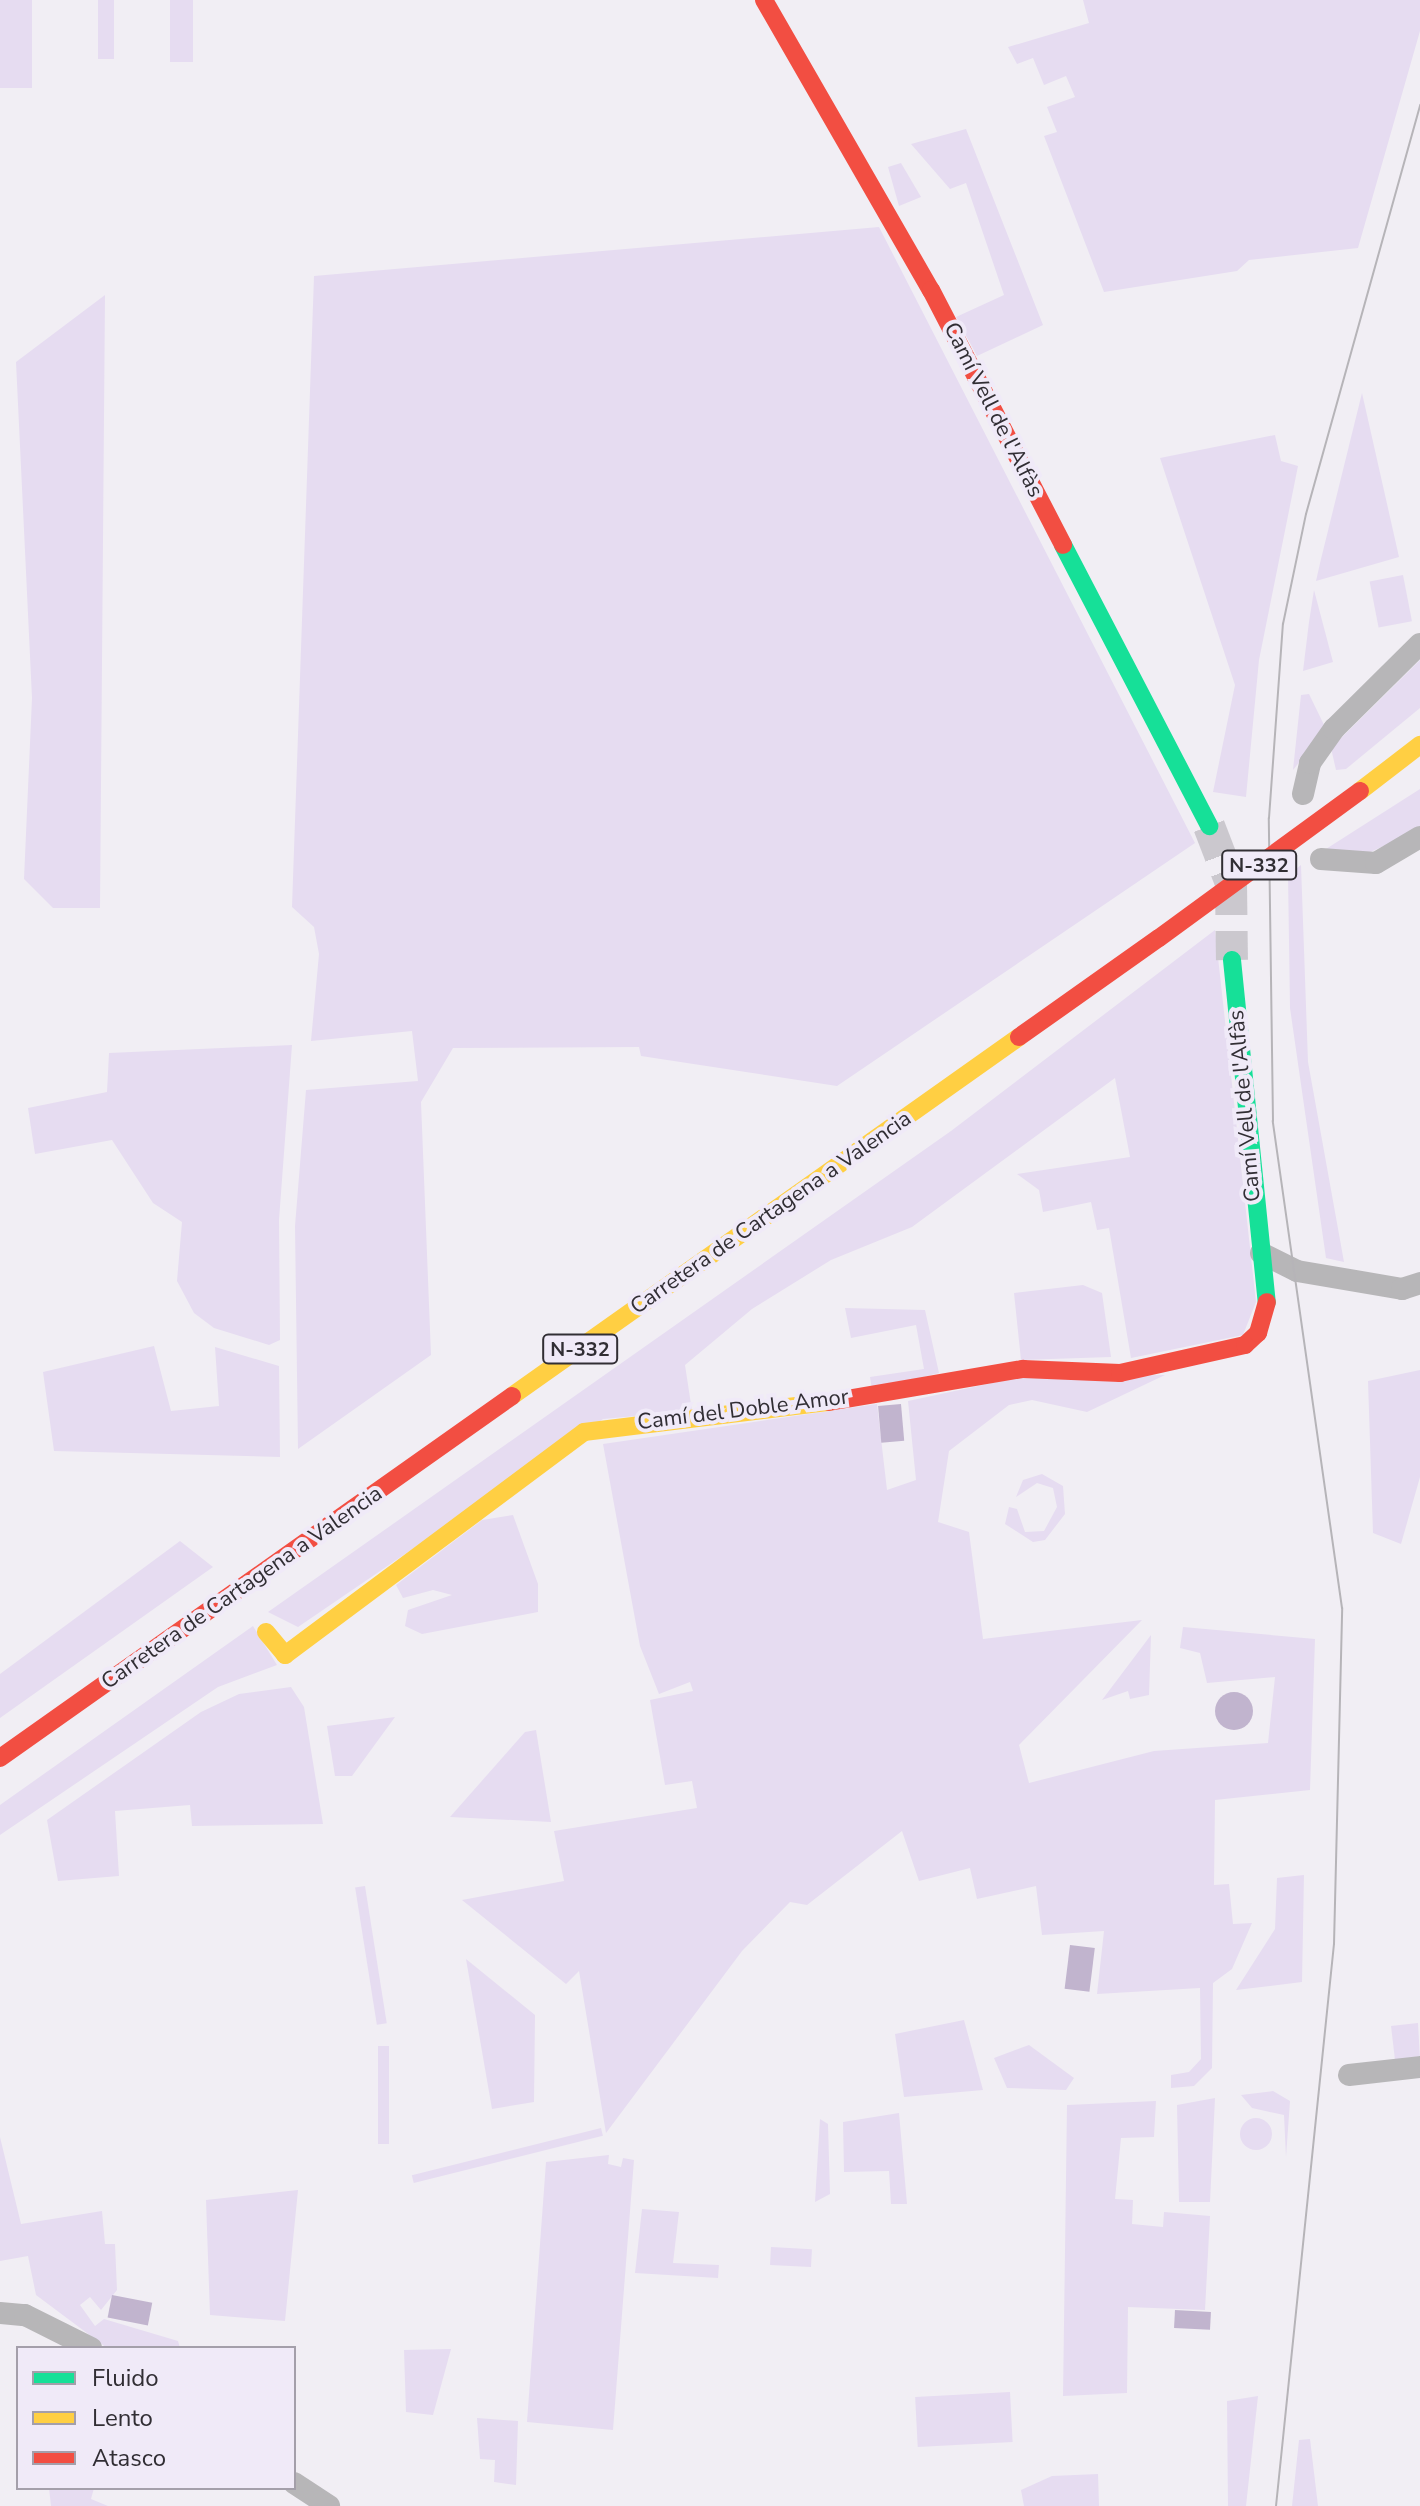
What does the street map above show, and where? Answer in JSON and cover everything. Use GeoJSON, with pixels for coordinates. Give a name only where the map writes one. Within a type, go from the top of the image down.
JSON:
{"type":"FeatureCollection","features":[{"type":"Feature","properties":{"kind":"main road","name":"Camí Vell de l'Alfàs"},"geometry":{"type":"LineString","coordinates":[[764,0],[931,290],[1209,826]]}},
{"type":"Feature","properties":{"kind":"main road","name":"Carretera de Cartagena a Valencia"},"geometry":{"type":"LineString","coordinates":[[0,1758],[1159,938],[1420,745]]}},
{"type":"Feature","properties":{"kind":"main road","name":"Camí Vell de l'Alfàs"},"geometry":{"type":"LineString","coordinates":[[1232,960],[1268,1297]]}},
{"type":"Feature","properties":{"kind":"main road","name":"Camí del Doble Amor"},"geometry":{"type":"LineString","coordinates":[[266,1632],[285,1655],[584,1432],[942,1388],[1023,1369],[1120,1373],[1245,1345],[1258,1333],[1268,1297]]}},
{"type":"Feature","properties":{"kind":"street"},"geometry":{"type":"LineString","coordinates":[[1303,794],[1310,763],[1334,729],[1420,644]]}},
{"type":"Feature","properties":{"kind":"street"},"geometry":{"type":"LineString","coordinates":[[1321,859],[1376,863],[1420,837]]}},
{"type":"Feature","properties":{"kind":"street"},"geometry":{"type":"LineString","coordinates":[[1261,1253],[1297,1271],[1402,1289],[1420,1283]]}},
{"type":"Feature","properties":{"kind":"street"},"geometry":{"type":"LineString","coordinates":[[1268,1297],[1297,1271]]}},
{"type":"Feature","properties":{"kind":"street"},"geometry":{"type":"LineString","coordinates":[[1349,2075],[1420,2067]]}},
{"type":"Feature","properties":{"kind":"street"},"geometry":{"type":"LineString","coordinates":[[0,2313],[25,2315],[87,2346]]}},
{"type":"Feature","properties":{"kind":"street"},"geometry":{"type":"LineString","coordinates":[[296,2484],[329,2506]]}},
{"type":"Feature","properties":{"kind":"shaded area"},"geometry":{"type":"Polygon","coordinates":[[[0,0],[32,0],[32,88],[0,88],[0,0]]]}},
{"type":"Feature","properties":{"kind":"shaded area"},"geometry":{"type":"Polygon","coordinates":[[[98,0],[114,0],[114,59],[98,59],[98,0]]]}},
{"type":"Feature","properties":{"kind":"shaded area"},"geometry":{"type":"Polygon","coordinates":[[[170,0],[193,0],[193,62],[170,62],[170,0]]]}},
{"type":"Feature","properties":{"kind":"shaded area"},"geometry":{"type":"Polygon","coordinates":[[[1083,0],[1420,0],[1420,31],[1358,248],[1249,260],[1237,271],[1104,292],[1044,136],[1057,132],[1047,107],[1075,97],[1066,76],[1044,85],[1033,58],[1017,64],[1008,47],[1089,23],[1083,0]]]}},
{"type":"Feature","properties":{"kind":"shaded area"},"geometry":{"type":"Polygon","coordinates":[[[966,129],[1043,325],[977,356],[956,317],[1004,295],[966,183],[950,189],[911,144],[966,129]]]}},
{"type":"Feature","properties":{"kind":"shaded area"},"geometry":{"type":"Polygon","coordinates":[[[901,163],[921,197],[899,206],[888,167],[901,163]]]}},
{"type":"Feature","properties":{"kind":"shaded area"},"geometry":{"type":"Polygon","coordinates":[[[879,227],[1195,843],[837,1086],[641,1056],[639,1047],[453,1048],[421,1102],[431,1355],[298,1449],[295,1226],[306,1090],[418,1081],[412,1031],[311,1041],[319,954],[314,927],[292,907],[314,276],[879,227]]]}},
{"type":"Feature","properties":{"kind":"shaded area"},"geometry":{"type":"Polygon","coordinates":[[[105,295],[100,908],[53,908],[24,879],[32,698],[16,362],[105,295]]]}},
{"type":"Feature","properties":{"kind":"shaded area"},"geometry":{"type":"Polygon","coordinates":[[[1362,393],[1399,557],[1316,581],[1321,559],[1362,393]]]}},
{"type":"Feature","properties":{"kind":"shaded area"},"geometry":{"type":"Polygon","coordinates":[[[1275,435],[1281,461],[1298,466],[1259,660],[1246,797],[1213,792],[1235,685],[1160,458],[1275,435]]]}},
{"type":"Feature","properties":{"kind":"shaded area"},"geometry":{"type":"Polygon","coordinates":[[[1403,575],[1412,621],[1379,628],[1370,581],[1403,575]]]}},
{"type":"Feature","properties":{"kind":"shaded area"},"geometry":{"type":"Polygon","coordinates":[[[1314,590],[1333,662],[1303,671],[1309,622],[1314,590]]]}},
{"type":"Feature","properties":{"kind":"shaded area"},"geometry":{"type":"Polygon","coordinates":[[[1420,660],[1420,708],[1346,769],[1336,770],[1331,748],[1420,660]]]}},
{"type":"Feature","properties":{"kind":"shaded area"},"geometry":{"type":"Polygon","coordinates":[[[1309,694],[1326,729],[1293,770],[1301,695],[1309,694]]]}},
{"type":"Feature","properties":{"kind":"shaded area"},"geometry":{"type":"Polygon","coordinates":[[[1420,789],[1420,829],[1362,856],[1326,849],[1420,789]]]}},
{"type":"Feature","properties":{"kind":"shaded area"},"geometry":{"type":"Polygon","coordinates":[[[1301,865],[1308,1062],[1344,1262],[1326,1258],[1290,1008],[1288,875],[1301,865]]]}},
{"type":"Feature","properties":{"kind":"shaded area"},"geometry":{"type":"Polygon","coordinates":[[[1215,930],[1256,1302],[1243,1335],[1131,1358],[1109,1228],[1097,1230],[1091,1202],[1043,1212],[1039,1190],[1017,1174],[1130,1157],[1115,1078],[912,1227],[831,1260],[752,1309],[685,1365],[692,1411],[603,1419],[298,1627],[268,1612],[951,1131],[1215,930]]]}},
{"type":"Feature","properties":{"kind":"shaded area"},"geometry":{"type":"Polygon","coordinates":[[[292,1045],[279,1220],[280,1340],[269,1345],[214,1328],[194,1313],[177,1281],[182,1222],[153,1203],[112,1140],[35,1154],[28,1108],[107,1092],[109,1053],[292,1045]]]}},
{"type":"Feature","properties":{"kind":"shaded area"},"geometry":{"type":"Polygon","coordinates":[[[1083,1285],[1102,1293],[1111,1357],[1021,1360],[1014,1293],[1083,1285]]]}},
{"type":"Feature","properties":{"kind":"shaded area"},"geometry":{"type":"Polygon","coordinates":[[[845,1308],[925,1310],[939,1373],[872,1390],[870,1377],[924,1369],[916,1325],[851,1338],[845,1308]]]}},
{"type":"Feature","properties":{"kind":"shaded area"},"geometry":{"type":"Polygon","coordinates":[[[154,1346],[171,1411],[219,1406],[215,1347],[279,1366],[280,1457],[54,1451],[43,1372],[154,1346]]]}},
{"type":"Feature","properties":{"kind":"shaded area"},"geometry":{"type":"Polygon","coordinates":[[[1420,1370],[1420,1477],[1401,1544],[1373,1533],[1368,1381],[1420,1370]]]}},
{"type":"Feature","properties":{"kind":"shaded area"},"geometry":{"type":"Polygon","coordinates":[[[1165,1375],[1087,1412],[1032,1400],[1009,1405],[949,1451],[938,1522],[969,1532],[983,1639],[1142,1620],[1019,1745],[1029,1783],[1154,1751],[1268,1743],[1275,1677],[1207,1683],[1200,1653],[1180,1648],[1183,1627],[1315,1639],[1310,1790],[1215,1800],[1214,1885],[1229,1884],[1233,1924],[1252,1923],[1232,1969],[1213,1983],[1212,2068],[1194,2086],[1171,2088],[1171,2075],[1189,2072],[1201,2059],[1200,1988],[1097,1994],[1104,1931],[1042,1935],[1036,1886],[977,1899],[970,1868],[919,1881],[902,1831],[807,1905],[790,1902],[742,1951],[606,2133],[579,1971],[566,1984],[462,1900],[564,1881],[554,1831],[697,1808],[692,1781],[665,1785],[650,1700],[693,1691],[690,1682],[659,1694],[640,1646],[603,1444],[877,1404],[887,1490],[916,1480],[908,1401],[1020,1377],[1165,1375]]]}},
{"type":"Feature","properties":{"kind":"shaded area"},"geometry":{"type":"Polygon","coordinates":[[[901,1404],[904,1441],[881,1443],[878,1406],[901,1404]]]}},
{"type":"Feature","properties":{"kind":"shaded area"},"geometry":{"type":"Polygon","coordinates":[[[1042,1474],[1063,1486],[1065,1514],[1045,1540],[1033,1542],[1005,1524],[1009,1507],[1017,1509],[1025,1532],[1044,1531],[1057,1507],[1053,1488],[1037,1483],[1016,1497],[1023,1480],[1042,1474]]]}},
{"type":"Feature","properties":{"kind":"shaded area"},"geometry":{"type":"Polygon","coordinates":[[[513,1515],[538,1584],[538,1612],[422,1634],[405,1626],[408,1610],[452,1595],[433,1590],[403,1598],[396,1585],[482,1520],[513,1515]]]}},
{"type":"Feature","properties":{"kind":"shaded area"},"geometry":{"type":"Polygon","coordinates":[[[180,1541],[213,1567],[0,1718],[0,1674],[180,1541]]]}},
{"type":"Feature","properties":{"kind":"shaded area"},"geometry":{"type":"Polygon","coordinates":[[[253,1626],[277,1665],[218,1687],[0,1835],[0,1805],[253,1626]]]}},
{"type":"Feature","properties":{"kind":"shaded area"},"geometry":{"type":"Polygon","coordinates":[[[1151,1635],[1149,1695],[1130,1699],[1128,1691],[1102,1700],[1151,1635]]]}},
{"type":"Feature","properties":{"kind":"shaded area"},"geometry":{"type":"Polygon","coordinates":[[[291,1687],[304,1707],[323,1824],[192,1826],[190,1805],[115,1811],[119,1876],[58,1881],[47,1820],[201,1712],[239,1694],[291,1687]]]}},
{"type":"Feature","properties":{"kind":"shaded area"},"geometry":{"type":"Polygon","coordinates":[[[1234,1692],[1247,1698],[1253,1711],[1247,1724],[1234,1730],[1221,1724],[1215,1711],[1221,1698],[1234,1692]]]}},
{"type":"Feature","properties":{"kind":"shaded area"},"geometry":{"type":"Polygon","coordinates":[[[395,1717],[352,1776],[335,1776],[327,1726],[395,1717]]]}},
{"type":"Feature","properties":{"kind":"shaded area"},"geometry":{"type":"Polygon","coordinates":[[[536,1730],[551,1822],[450,1817],[525,1732],[536,1730]]]}},
{"type":"Feature","properties":{"kind":"shaded area"},"geometry":{"type":"Polygon","coordinates":[[[1304,1875],[1302,1982],[1236,1990],[1275,1929],[1277,1878],[1304,1875]]]}},
{"type":"Feature","properties":{"kind":"shaded area"},"geometry":{"type":"Polygon","coordinates":[[[365,1886],[387,2023],[377,2025],[355,1888],[365,1886]]]}},
{"type":"Feature","properties":{"kind":"shaded area"},"geometry":{"type":"Polygon","coordinates":[[[1070,1945],[1095,1948],[1089,1992],[1065,1989],[1070,1945]]]}},
{"type":"Feature","properties":{"kind":"shaded area"},"geometry":{"type":"Polygon","coordinates":[[[466,1959],[535,2015],[534,2102],[492,2109],[466,1959]]]}},
{"type":"Feature","properties":{"kind":"shaded area"},"geometry":{"type":"Polygon","coordinates":[[[964,2020],[983,2090],[904,2097],[895,2034],[964,2020]]]}},
{"type":"Feature","properties":{"kind":"shaded area"},"geometry":{"type":"Polygon","coordinates":[[[1418,2023],[1420,2060],[1395,2060],[1391,2026],[1418,2023]]]}},
{"type":"Feature","properties":{"kind":"shaded area"},"geometry":{"type":"Polygon","coordinates":[[[1029,2045],[1074,2078],[1066,2090],[1007,2088],[994,2058],[1029,2045]]]}},
{"type":"Feature","properties":{"kind":"shaded area"},"geometry":{"type":"Polygon","coordinates":[[[378,2046],[389,2046],[389,2144],[378,2144],[378,2046]]]}},
{"type":"Feature","properties":{"kind":"shaded area"},"geometry":{"type":"Polygon","coordinates":[[[1273,2091],[1290,2101],[1286,2157],[1284,2115],[1252,2108],[1241,2095],[1273,2091]]]}},
{"type":"Feature","properties":{"kind":"shaded area"},"geometry":{"type":"Polygon","coordinates":[[[1215,2098],[1210,2202],[1179,2202],[1177,2105],[1215,2098]]]}},
{"type":"Feature","properties":{"kind":"shaded area"},"geometry":{"type":"Polygon","coordinates":[[[1156,2101],[1154,2137],[1121,2138],[1115,2199],[1133,2200],[1132,2224],[1163,2227],[1164,2212],[1210,2216],[1205,2310],[1128,2307],[1127,2393],[1063,2396],[1067,2105],[1156,2101]]]}},
{"type":"Feature","properties":{"kind":"shaded area"},"geometry":{"type":"Polygon","coordinates":[[[899,2113],[907,2204],[891,2204],[889,2171],[844,2172],[843,2122],[899,2113]]]}},
{"type":"Feature","properties":{"kind":"shaded area"},"geometry":{"type":"Polygon","coordinates":[[[1256,2118],[1267,2123],[1272,2134],[1267,2145],[1256,2150],[1245,2145],[1240,2134],[1245,2123],[1256,2118]]]}},
{"type":"Feature","properties":{"kind":"shaded area"},"geometry":{"type":"Polygon","coordinates":[[[820,2119],[828,2124],[830,2194],[815,2202],[820,2119]]]}},
{"type":"Feature","properties":{"kind":"shaded area"},"geometry":{"type":"Polygon","coordinates":[[[601,2128],[603,2136],[414,2183],[412,2175],[601,2128]]]}},
{"type":"Feature","properties":{"kind":"shaded area"},"geometry":{"type":"Polygon","coordinates":[[[0,2137],[21,2224],[102,2211],[105,2244],[115,2244],[117,2290],[101,2310],[90,2297],[80,2305],[95,2326],[104,2319],[178,2341],[179,2346],[104,2346],[36,2295],[28,2256],[0,2261],[0,2137]]]}},
{"type":"Feature","properties":{"kind":"shaded area"},"geometry":{"type":"Polygon","coordinates":[[[609,2155],[608,2164],[621,2167],[623,2158],[634,2160],[613,2430],[527,2422],[546,2162],[609,2155]]]}},
{"type":"Feature","properties":{"kind":"shaded area"},"geometry":{"type":"Polygon","coordinates":[[[298,2190],[285,2321],[210,2315],[206,2200],[298,2190]]]}},
{"type":"Feature","properties":{"kind":"shaded area"},"geometry":{"type":"Polygon","coordinates":[[[642,2209],[679,2212],[673,2263],[719,2265],[718,2278],[635,2273],[642,2209]]]}},
{"type":"Feature","properties":{"kind":"shaded area"},"geometry":{"type":"Polygon","coordinates":[[[771,2247],[812,2249],[811,2267],[770,2265],[771,2247]]]}},
{"type":"Feature","properties":{"kind":"shaded area"},"geometry":{"type":"Polygon","coordinates":[[[112,2295],[152,2303],[148,2325],[108,2318],[112,2295]]]}},
{"type":"Feature","properties":{"kind":"shaded area"},"geometry":{"type":"Polygon","coordinates":[[[1175,2310],[1211,2312],[1210,2330],[1174,2328],[1175,2310]]]}},
{"type":"Feature","properties":{"kind":"shaded area"},"geometry":{"type":"Polygon","coordinates":[[[451,2349],[433,2415],[406,2412],[404,2350],[451,2349]]]}},
{"type":"Feature","properties":{"kind":"shaded area"},"geometry":{"type":"Polygon","coordinates":[[[1010,2392],[1013,2442],[918,2447],[915,2397],[1010,2392]]]}},
{"type":"Feature","properties":{"kind":"shaded area"},"geometry":{"type":"Polygon","coordinates":[[[1258,2396],[1246,2506],[1228,2506],[1227,2401],[1258,2396]]]}},
{"type":"Feature","properties":{"kind":"shaded area"},"geometry":{"type":"Polygon","coordinates":[[[477,2418],[518,2421],[516,2485],[494,2482],[495,2460],[480,2459],[477,2418]]]}},
{"type":"Feature","properties":{"kind":"shaded area"},"geometry":{"type":"Polygon","coordinates":[[[1310,2439],[1318,2506],[1292,2506],[1299,2440],[1310,2439]]]}},
{"type":"Feature","properties":{"kind":"shaded area"},"geometry":{"type":"Polygon","coordinates":[[[1098,2474],[1099,2506],[1024,2506],[1021,2490],[1052,2476],[1098,2474]]]}},
{"type":"Feature","properties":{"kind":"shaded area"},"geometry":{"type":"Polygon","coordinates":[[[49,2490],[93,2490],[91,2499],[108,2506],[51,2506],[49,2490]]]}},
{"type":"Feature","properties":{"kind":"tunnel"},"geometry":{"type":"LineString","coordinates":[[1209,826],[1231,883],[1232,960]]}},
{"type":"Feature","properties":{"kind":"tram line"},"geometry":{"type":"LineString","coordinates":[[1276,2506],[1334,1944],[1342,1608],[1273,1121],[1269,818],[1283,624],[1306,514],[1420,105]]}},
{"type":"Feature","properties":{"kind":"traffic: fast"},"geometry":{"type":"LineString","coordinates":[[1063,545],[1209,826]]}},
{"type":"Feature","properties":{"kind":"traffic: fast"},"geometry":{"type":"LineString","coordinates":[[1232,960],[1267,1302]]}},
{"type":"Feature","properties":{"kind":"traffic: slow"},"geometry":{"type":"LineString","coordinates":[[1360,791],[1420,745]]}},
{"type":"Feature","properties":{"kind":"traffic: slow"},"geometry":{"type":"LineString","coordinates":[[512,1396],[1019,1037]]}},
{"type":"Feature","properties":{"kind":"traffic: slow"},"geometry":{"type":"LineString","coordinates":[[266,1632],[285,1655],[584,1432],[829,1402]]}},
{"type":"Feature","properties":{"kind":"traffic: jam"},"geometry":{"type":"LineString","coordinates":[[764,0],[931,290],[1063,545]]}},
{"type":"Feature","properties":{"kind":"traffic: jam"},"geometry":{"type":"LineString","coordinates":[[1159,938],[1360,791]]}},
{"type":"Feature","properties":{"kind":"traffic: jam"},"geometry":{"type":"LineString","coordinates":[[1019,1037],[1159,938]]}},
{"type":"Feature","properties":{"kind":"traffic: jam"},"geometry":{"type":"LineString","coordinates":[[829,1402],[1023,1369],[1120,1373],[1245,1345],[1258,1333],[1267,1302]]}},
{"type":"Feature","properties":{"kind":"traffic: jam"},"geometry":{"type":"LineString","coordinates":[[0,1758],[512,1396]]}}]}
